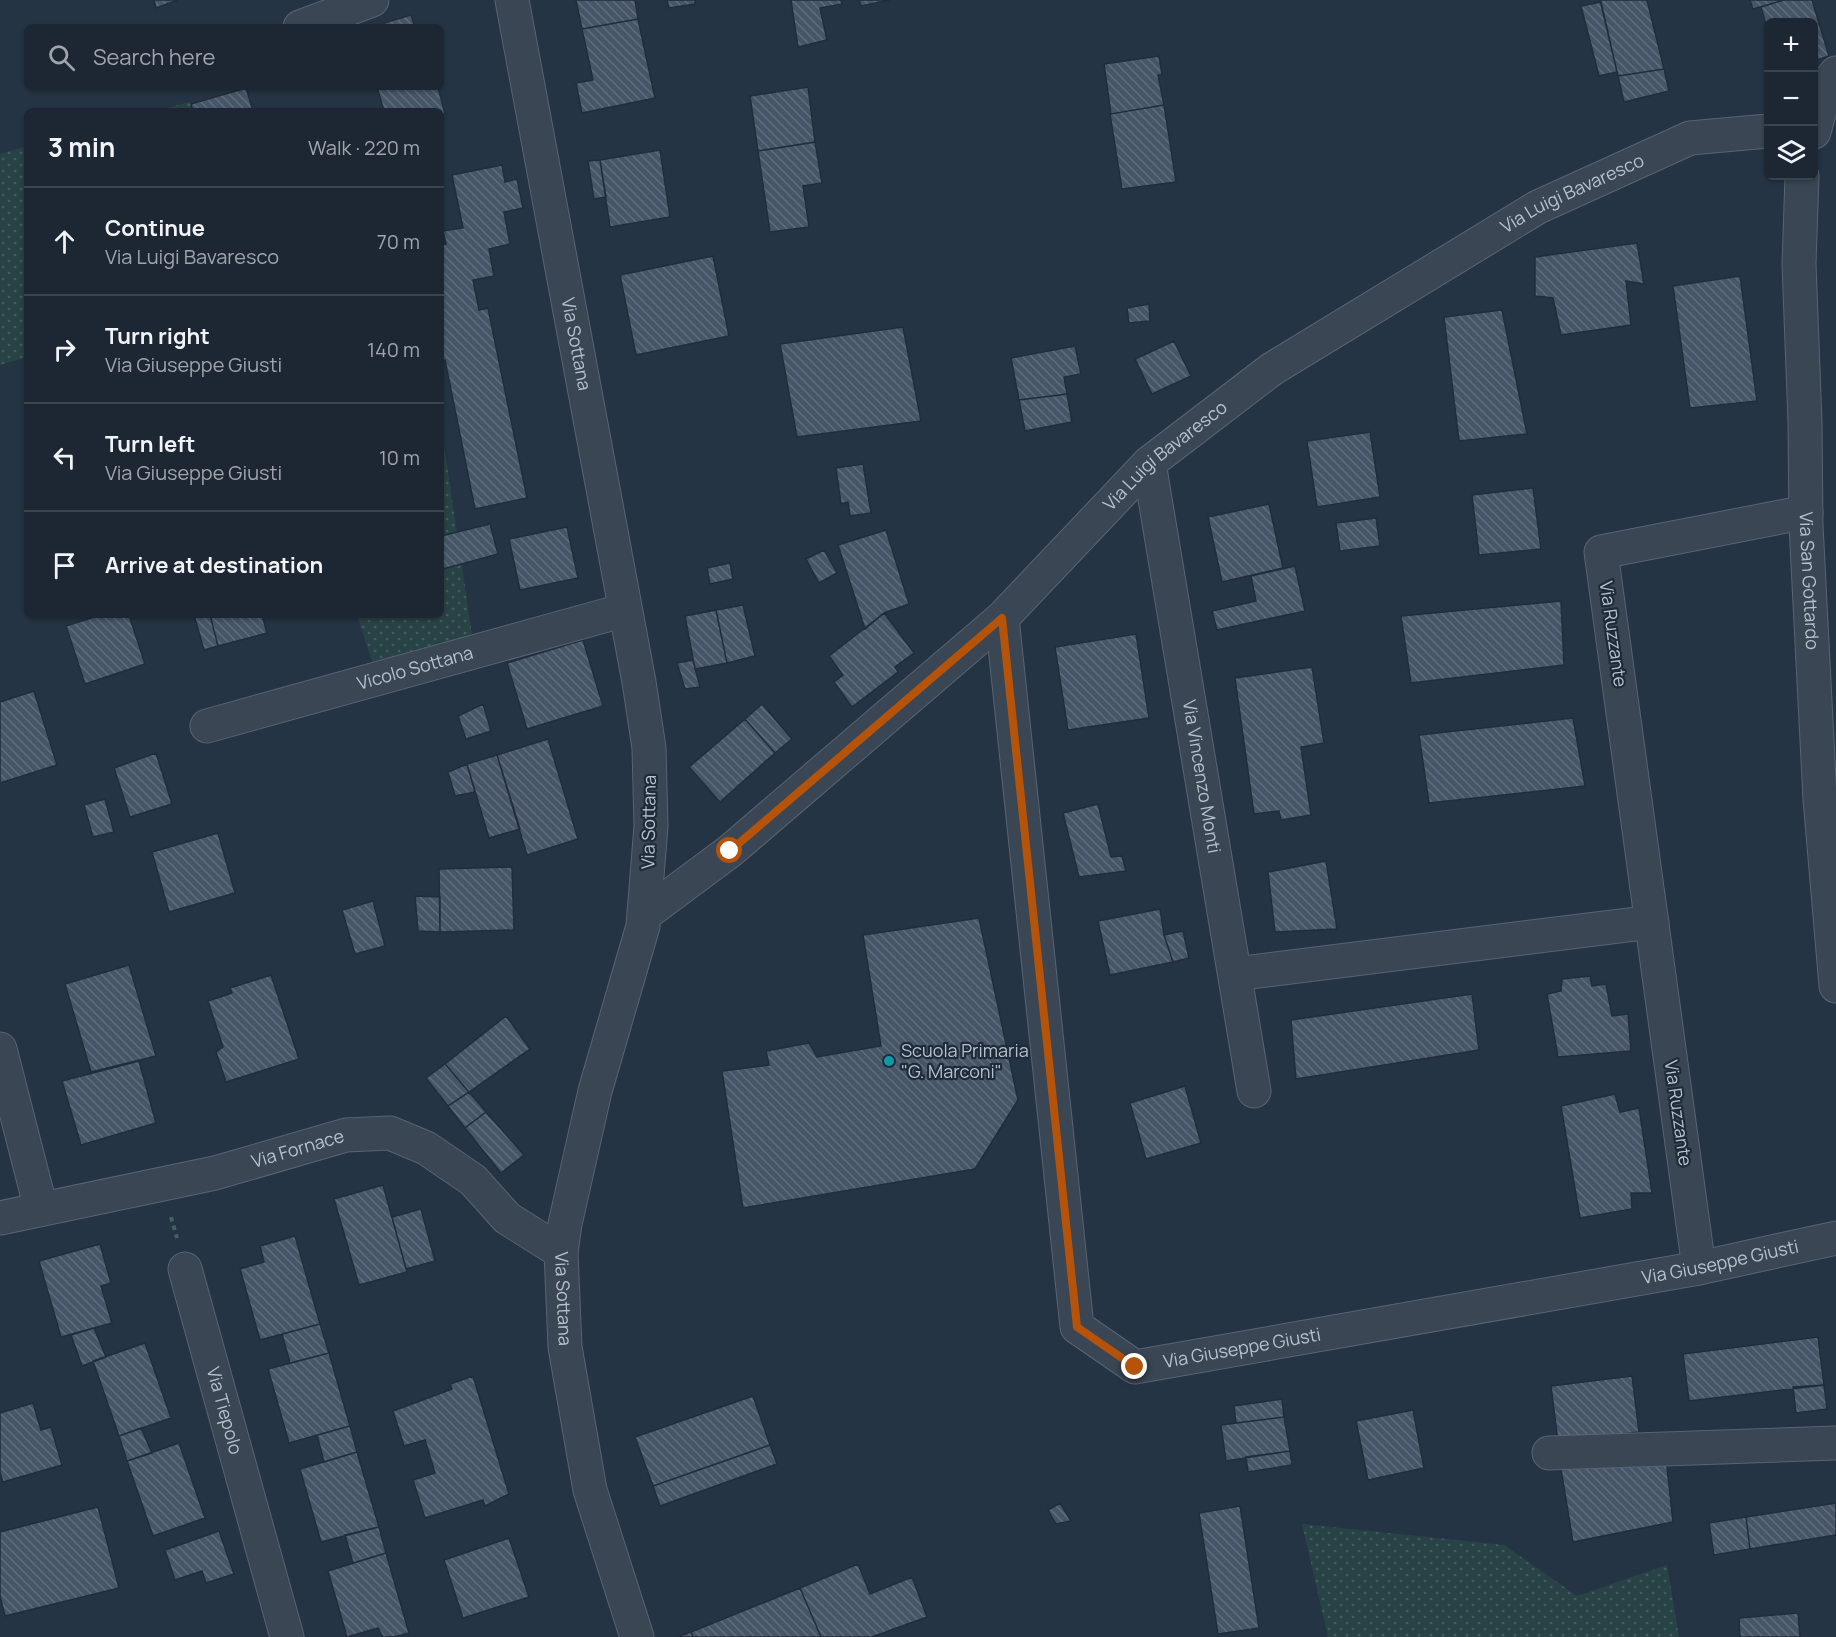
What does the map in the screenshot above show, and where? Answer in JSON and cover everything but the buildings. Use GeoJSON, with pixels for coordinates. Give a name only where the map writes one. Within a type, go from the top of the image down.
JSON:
{"type":"FeatureCollection","features":[{"type":"Feature","properties":{"kind":"street"},"geometry":{"type":"LineString","coordinates":[[308,24],[372,0]]}},
{"type":"Feature","properties":{"kind":"street","name":"Via Sottana"},"geometry":{"type":"LineString","coordinates":[[512,0],[639,682],[649,748],[651,826],[643,926],[595,1091],[565,1224],[561,1252],[565,1347],[590,1490],[637,1637]]}},
{"type":"Feature","properties":{"kind":"street"},"geometry":{"type":"LineString","coordinates":[[1816,126],[1827,84],[1836,73]]}},
{"type":"Feature","properties":{"kind":"street","name":"Via Luigi Bavaresco"},"geometry":{"type":"LineString","coordinates":[[644,915],[730,851],[1002,618],[1149,463],[1272,369],[1538,207],[1690,138],[1764,131]]}},
{"type":"Feature","properties":{"kind":"street","name":"Via San Gottardo"},"geometry":{"type":"LineString","coordinates":[[1802,180],[1799,264],[1806,512],[1820,799],[1836,986]]}},
{"type":"Feature","properties":{"kind":"street","name":"Via Vincenzo Monti"},"geometry":{"type":"LineString","coordinates":[[1149,463],[1254,1091]]}},
{"type":"Feature","properties":{"kind":"street","name":"Via Ruzzante"},"geometry":{"type":"LineString","coordinates":[[1700,1268],[1601,552],[1806,512]]}},
{"type":"Feature","properties":{"kind":"street","name":"Vicolo Sottana"},"geometry":{"type":"LineString","coordinates":[[207,726],[625,610]]}},
{"type":"Feature","properties":{"kind":"street","name":"Via Giuseppe Giusti"},"geometry":{"type":"LineString","coordinates":[[1002,618],[1077,1327],[1135,1367],[1700,1268],[1836,1238]]}},
{"type":"Feature","properties":{"kind":"street"},"geometry":{"type":"LineString","coordinates":[[1235,974],[1652,922]]}},
{"type":"Feature","properties":{"kind":"street"},"geometry":{"type":"LineString","coordinates":[[0,1049],[41,1209]]}},
{"type":"Feature","properties":{"kind":"street","name":"Via Fornace"},"geometry":{"type":"LineString","coordinates":[[0,1218],[215,1173],[346,1135],[390,1133],[426,1148],[473,1180],[507,1218],[561,1252]]}},
{"type":"Feature","properties":{"kind":"street","name":"Via Tiepolo"},"geometry":{"type":"LineString","coordinates":[[185,1269],[287,1637]]}},
{"type":"Feature","properties":{"kind":"street"},"geometry":{"type":"LineString","coordinates":[[1549,1453],[1836,1443]]}},
{"type":"Feature","properties":{"kind":"path"},"geometry":{"type":"LineString","coordinates":[[162,1184],[185,1269]]}},
{"type":"Feature","properties":{"kind":"green space"},"geometry":{"type":"Polygon","coordinates":[[[190,102],[193,108],[167,108],[190,102]]]}},
{"type":"Feature","properties":{"kind":"green space"},"geometry":{"type":"Polygon","coordinates":[[[24,147],[24,358],[0,365],[0,154],[24,147]]]}},
{"type":"Feature","properties":{"kind":"green space"},"geometry":{"type":"Polygon","coordinates":[[[444,445],[475,655],[373,664],[358,618],[444,618],[444,445]]]}},
{"type":"Feature","properties":{"kind":"green space"},"geometry":{"type":"Polygon","coordinates":[[[1302,1524],[1504,1545],[1577,1596],[1667,1565],[1679,1637],[1328,1637],[1302,1524]]]}},
{"type":"Feature","properties":{"kind":"place","name":"Scuola Primaria \"G. Marconi\""},"geometry":{"type":"Point","coordinates":[889,1061]}},
{"type":"Feature","properties":{"kind":"route"},"geometry":{"type":"LineString","coordinates":[[730,851],[1002,618],[1077,1327],[1135,1367]]}}]}
